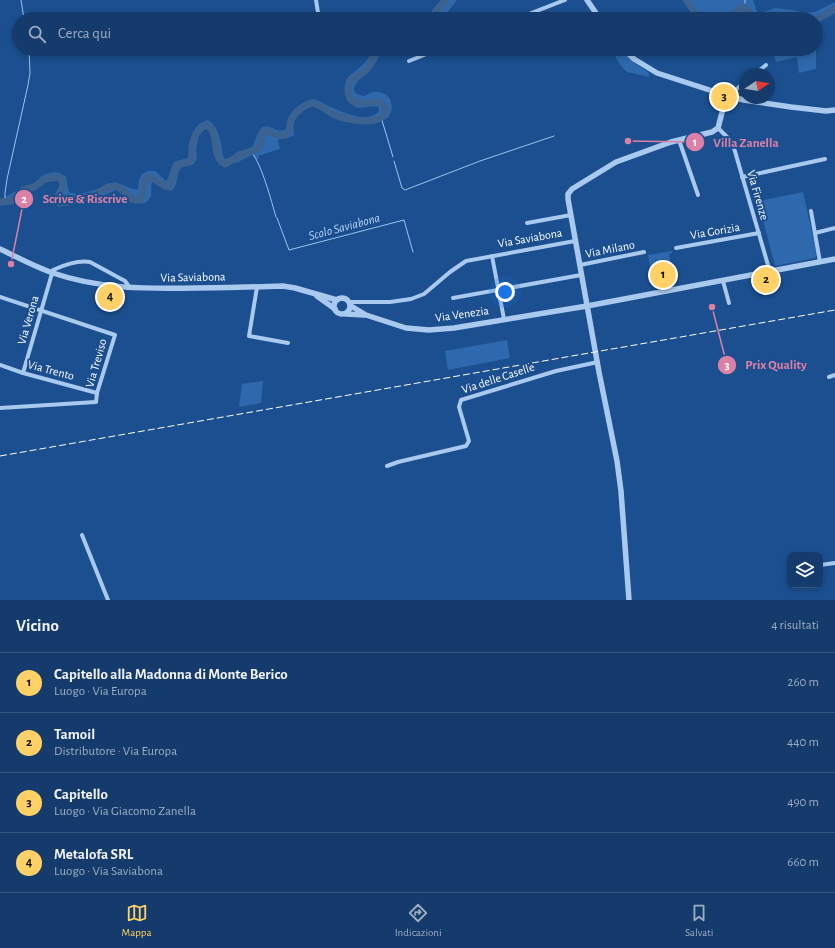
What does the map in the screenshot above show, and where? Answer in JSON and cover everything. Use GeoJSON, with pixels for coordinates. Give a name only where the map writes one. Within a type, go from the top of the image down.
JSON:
{"type":"FeatureCollection","features":[{"type":"Feature","properties":{"kind":"street"},"geometry":{"type":"LineString","coordinates":[[316,0],[318,12]]}},
{"type":"Feature","properties":{"kind":"street"},"geometry":{"type":"LineString","coordinates":[[534,12],[565,0]]}},
{"type":"Feature","properties":{"kind":"street"},"geometry":{"type":"LineString","coordinates":[[587,0],[595,12]]}},
{"type":"Feature","properties":{"kind":"street"},"geometry":{"type":"LineString","coordinates":[[409,61],[422,56]]}},
{"type":"Feature","properties":{"kind":"street"},"geometry":{"type":"LineString","coordinates":[[631,56],[657,73],[728,96],[791,107],[826,111],[835,110]]}},
{"type":"Feature","properties":{"kind":"street"},"geometry":{"type":"LineString","coordinates":[[762,68],[766,65]]}},
{"type":"Feature","properties":{"kind":"street"},"geometry":{"type":"LineString","coordinates":[[718,128],[725,101],[728,96],[739,87]]}},
{"type":"Feature","properties":{"kind":"street","name":"Via Saviabona"},"geometry":{"type":"LineString","coordinates":[[0,249],[52,273],[90,283],[128,288],[168,289],[257,287],[295,288],[337,300],[342,298],[350,304],[390,302],[424,294],[466,262],[576,241],[568,199],[568,194],[572,189],[616,162],[679,140],[712,132],[718,128]]}},
{"type":"Feature","properties":{"kind":"street","name":"Via Firenze"},"geometry":{"type":"LineString","coordinates":[[718,128],[728,138],[734,148],[770,272]]}},
{"type":"Feature","properties":{"kind":"street"},"geometry":{"type":"LineString","coordinates":[[679,140],[698,195]]}},
{"type":"Feature","properties":{"kind":"street","name":"Via Firenze"},"geometry":{"type":"LineString","coordinates":[[742,177],[825,159]]}},
{"type":"Feature","properties":{"kind":"street"},"geometry":{"type":"LineString","coordinates":[[811,211],[820,262]]}},
{"type":"Feature","properties":{"kind":"street"},"geometry":{"type":"LineString","coordinates":[[527,223],[571,215]]}},
{"type":"Feature","properties":{"kind":"street"},"geometry":{"type":"LineString","coordinates":[[815,233],[835,228]]}},
{"type":"Feature","properties":{"kind":"street","name":"Via Gorizia"},"geometry":{"type":"LineString","coordinates":[[676,248],[759,233]]}},
{"type":"Feature","properties":{"kind":"street"},"geometry":{"type":"LineString","coordinates":[[576,241],[581,275],[620,476],[629,600]]}},
{"type":"Feature","properties":{"kind":"street","name":"Via Milano"},"geometry":{"type":"LineString","coordinates":[[580,265],[644,252]]}},
{"type":"Feature","properties":{"kind":"street"},"geometry":{"type":"LineString","coordinates":[[492,256],[504,319]]}},
{"type":"Feature","properties":{"kind":"street","name":"Via Venezia"},"geometry":{"type":"LineString","coordinates":[[346,314],[366,315],[406,328],[429,330],[454,328],[587,306],[835,259]]}},
{"type":"Feature","properties":{"kind":"street"},"geometry":{"type":"LineString","coordinates":[[52,273],[53,270],[61,267],[85,261],[102,268],[125,281],[128,288]]}},
{"type":"Feature","properties":{"kind":"street","name":"Via Verona"},"geometry":{"type":"LineString","coordinates":[[23,373],[52,273]]}},
{"type":"Feature","properties":{"kind":"street"},"geometry":{"type":"LineString","coordinates":[[453,298],[581,275]]}},
{"type":"Feature","properties":{"kind":"street"},"geometry":{"type":"LineString","coordinates":[[723,281],[729,303]]}},
{"type":"Feature","properties":{"kind":"street"},"geometry":{"type":"LineString","coordinates":[[257,287],[249,336],[288,343]]}},
{"type":"Feature","properties":{"kind":"street"},"geometry":{"type":"LineString","coordinates":[[314,294],[335,309],[338,313],[346,314],[349,311],[350,304]]}},
{"type":"Feature","properties":{"kind":"street"},"geometry":{"type":"LineString","coordinates":[[0,297],[41,312]]}},
{"type":"Feature","properties":{"kind":"street"},"geometry":{"type":"LineString","coordinates":[[335,309],[334,306],[337,300]]}},
{"type":"Feature","properties":{"kind":"street","name":"Via Venezia"},"geometry":{"type":"LineString","coordinates":[[350,304],[366,315]]}},
{"type":"Feature","properties":{"kind":"street","name":"Via Treviso"},"geometry":{"type":"LineString","coordinates":[[0,408],[96,402],[97,393],[115,335],[41,312]]}},
{"type":"Feature","properties":{"kind":"street","name":"Via delle Caselle"},"geometry":{"type":"LineString","coordinates":[[387,466],[466,446],[468,441],[458,407],[461,400],[556,371],[598,362]]}},
{"type":"Feature","properties":{"kind":"street","name":"Via Trento"},"geometry":{"type":"LineString","coordinates":[[0,365],[23,373],[97,393]]}},
{"type":"Feature","properties":{"kind":"street"},"geometry":{"type":"LineString","coordinates":[[829,377],[835,375]]}},
{"type":"Feature","properties":{"kind":"street"},"geometry":{"type":"LineString","coordinates":[[82,535],[108,600]]}},
{"type":"Feature","properties":{"kind":"street"},"geometry":{"type":"LineString","coordinates":[[823,565],[835,563]]}},
{"type":"Feature","properties":{"kind":"shaded area"},"geometry":{"type":"Polygon","coordinates":[[[441,0],[457,0],[448,12],[431,12],[441,0]]]}},
{"type":"Feature","properties":{"kind":"shaded area"},"geometry":{"type":"Polygon","coordinates":[[[684,0],[753,0],[757,12],[692,12],[684,0]]]}},
{"type":"Feature","properties":{"kind":"shaded area"},"geometry":{"type":"Polygon","coordinates":[[[835,2],[835,11],[823,18],[823,12],[815,12],[835,2]]]}},
{"type":"Feature","properties":{"kind":"shaded area"},"geometry":{"type":"Polygon","coordinates":[[[775,8],[800,12],[764,12],[775,8]]]}},
{"type":"Feature","properties":{"kind":"shaded area"},"geometry":{"type":"Polygon","coordinates":[[[369,56],[379,56],[373,66],[357,82],[354,91],[357,94],[364,96],[372,92],[380,92],[390,99],[392,104],[390,115],[380,122],[355,122],[341,119],[331,116],[321,107],[313,105],[298,116],[294,122],[294,135],[278,140],[280,149],[258,156],[259,159],[256,159],[252,155],[236,163],[221,165],[212,130],[209,127],[205,127],[199,134],[196,149],[197,158],[194,164],[185,166],[179,170],[176,185],[171,191],[152,182],[151,196],[147,202],[138,203],[116,190],[98,198],[86,199],[67,206],[60,205],[54,199],[60,186],[59,179],[48,180],[36,190],[22,194],[17,201],[0,206],[0,200],[25,186],[33,184],[43,175],[54,172],[60,173],[66,177],[69,192],[74,194],[85,193],[116,183],[132,189],[138,189],[139,180],[142,174],[148,171],[155,171],[166,181],[169,177],[174,162],[188,158],[190,141],[194,130],[202,122],[208,120],[217,131],[225,159],[230,158],[237,152],[252,147],[261,128],[263,127],[266,126],[282,131],[285,130],[293,111],[302,103],[314,99],[347,114],[365,117],[373,116],[379,111],[378,107],[372,106],[360,108],[354,106],[348,101],[345,94],[345,83],[348,78],[369,56]]]}},
{"type":"Feature","properties":{"kind":"shaded area"},"geometry":{"type":"Polygon","coordinates":[[[615,56],[627,56],[649,73],[649,77],[627,72],[621,66],[615,56]]]}},
{"type":"Feature","properties":{"kind":"shaded area"},"geometry":{"type":"Polygon","coordinates":[[[774,56],[816,56],[816,69],[799,73],[797,57],[776,62],[774,56]]]}},
{"type":"Feature","properties":{"kind":"shaded area"},"geometry":{"type":"Polygon","coordinates":[[[803,192],[817,255],[815,258],[775,266],[758,201],[803,192]]]}},
{"type":"Feature","properties":{"kind":"shaded area"},"geometry":{"type":"Polygon","coordinates":[[[672,251],[672,253],[669,254],[674,282],[653,285],[648,255],[672,251]]]}},
{"type":"Feature","properties":{"kind":"shaded area"},"geometry":{"type":"Polygon","coordinates":[[[507,340],[510,358],[448,370],[445,351],[507,340]]]}},
{"type":"Feature","properties":{"kind":"shaded area"},"geometry":{"type":"Polygon","coordinates":[[[263,381],[261,403],[239,407],[242,384],[263,381]]]}},
{"type":"Feature","properties":{"kind":"waterway"},"geometry":{"type":"LineString","coordinates":[[21,0],[23,12]]}},
{"type":"Feature","properties":{"kind":"waterway"},"geometry":{"type":"LineString","coordinates":[[435,12],[446,0]]}},
{"type":"Feature","properties":{"kind":"waterway"},"geometry":{"type":"LineString","coordinates":[[686,0],[694,12]]}},
{"type":"Feature","properties":{"kind":"waterway"},"geometry":{"type":"LineString","coordinates":[[745,0],[745,7]]}},
{"type":"Feature","properties":{"kind":"waterway"},"geometry":{"type":"LineString","coordinates":[[736,12],[742,7],[745,7],[748,12]]}},
{"type":"Feature","properties":{"kind":"waterway"},"geometry":{"type":"LineString","coordinates":[[823,16],[835,9]]}},
{"type":"Feature","properties":{"kind":"waterway"},"geometry":{"type":"LineString","coordinates":[[5,202],[7,179],[30,73],[29,56]]}},
{"type":"Feature","properties":{"kind":"waterway"},"geometry":{"type":"LineString","coordinates":[[0,202],[12,201],[23,190],[34,187],[45,179],[59,177],[62,180],[63,186],[57,199],[59,203],[93,196],[108,187],[116,186],[123,190],[132,199],[140,200],[145,181],[149,176],[169,187],[176,166],[190,162],[194,138],[200,129],[206,125],[211,128],[215,138],[218,156],[220,161],[225,164],[258,148],[263,132],[269,132],[280,136],[286,135],[289,132],[291,120],[294,114],[311,103],[320,106],[333,114],[346,118],[363,121],[378,119],[383,115],[386,109],[380,102],[360,103],[352,101],[348,91],[350,81],[366,70],[374,56]]}},
{"type":"Feature","properties":{"kind":"waterway"},"geometry":{"type":"LineString","coordinates":[[381,117],[393,157]]}},
{"type":"Feature","properties":{"kind":"waterway"},"geometry":{"type":"LineString","coordinates":[[394,161],[402,188],[405,190],[480,161],[554,136]]}},
{"type":"Feature","properties":{"kind":"waterway","name":"Scolo Saviabona"},"geometry":{"type":"LineString","coordinates":[[252,153],[256,158],[263,174],[276,217]]}},
{"type":"Feature","properties":{"kind":"waterway","name":"Scolo Saviabona"},"geometry":{"type":"LineString","coordinates":[[277,218],[289,250],[404,220],[413,252]]}},
{"type":"Feature","properties":{"kind":"railway"},"geometry":{"type":"LineString","coordinates":[[0,456],[835,310]]}},
{"type":"Feature","properties":{"kind":"place","name":"Capitello"},"geometry":{"type":"Point","coordinates":[724,97]}},
{"type":"Feature","properties":{"kind":"place","name":"Villa Zanella"},"geometry":{"type":"Point","coordinates":[628,141]}},
{"type":"Feature","properties":{"kind":"place","name":"Scrive & Riscrive"},"geometry":{"type":"Point","coordinates":[11,264]}},
{"type":"Feature","properties":{"kind":"place","name":"Capitello alla Madonna di Monte Berico"},"geometry":{"type":"Point","coordinates":[663,275]}},
{"type":"Feature","properties":{"kind":"place","name":"Tamoil"},"geometry":{"type":"Point","coordinates":[766,280]}},
{"type":"Feature","properties":{"kind":"place","name":"Metalofa SRL"},"geometry":{"type":"Point","coordinates":[110,297]}},
{"type":"Feature","properties":{"kind":"place","name":"Prix Quality"},"geometry":{"type":"Point","coordinates":[712,307]}}]}
